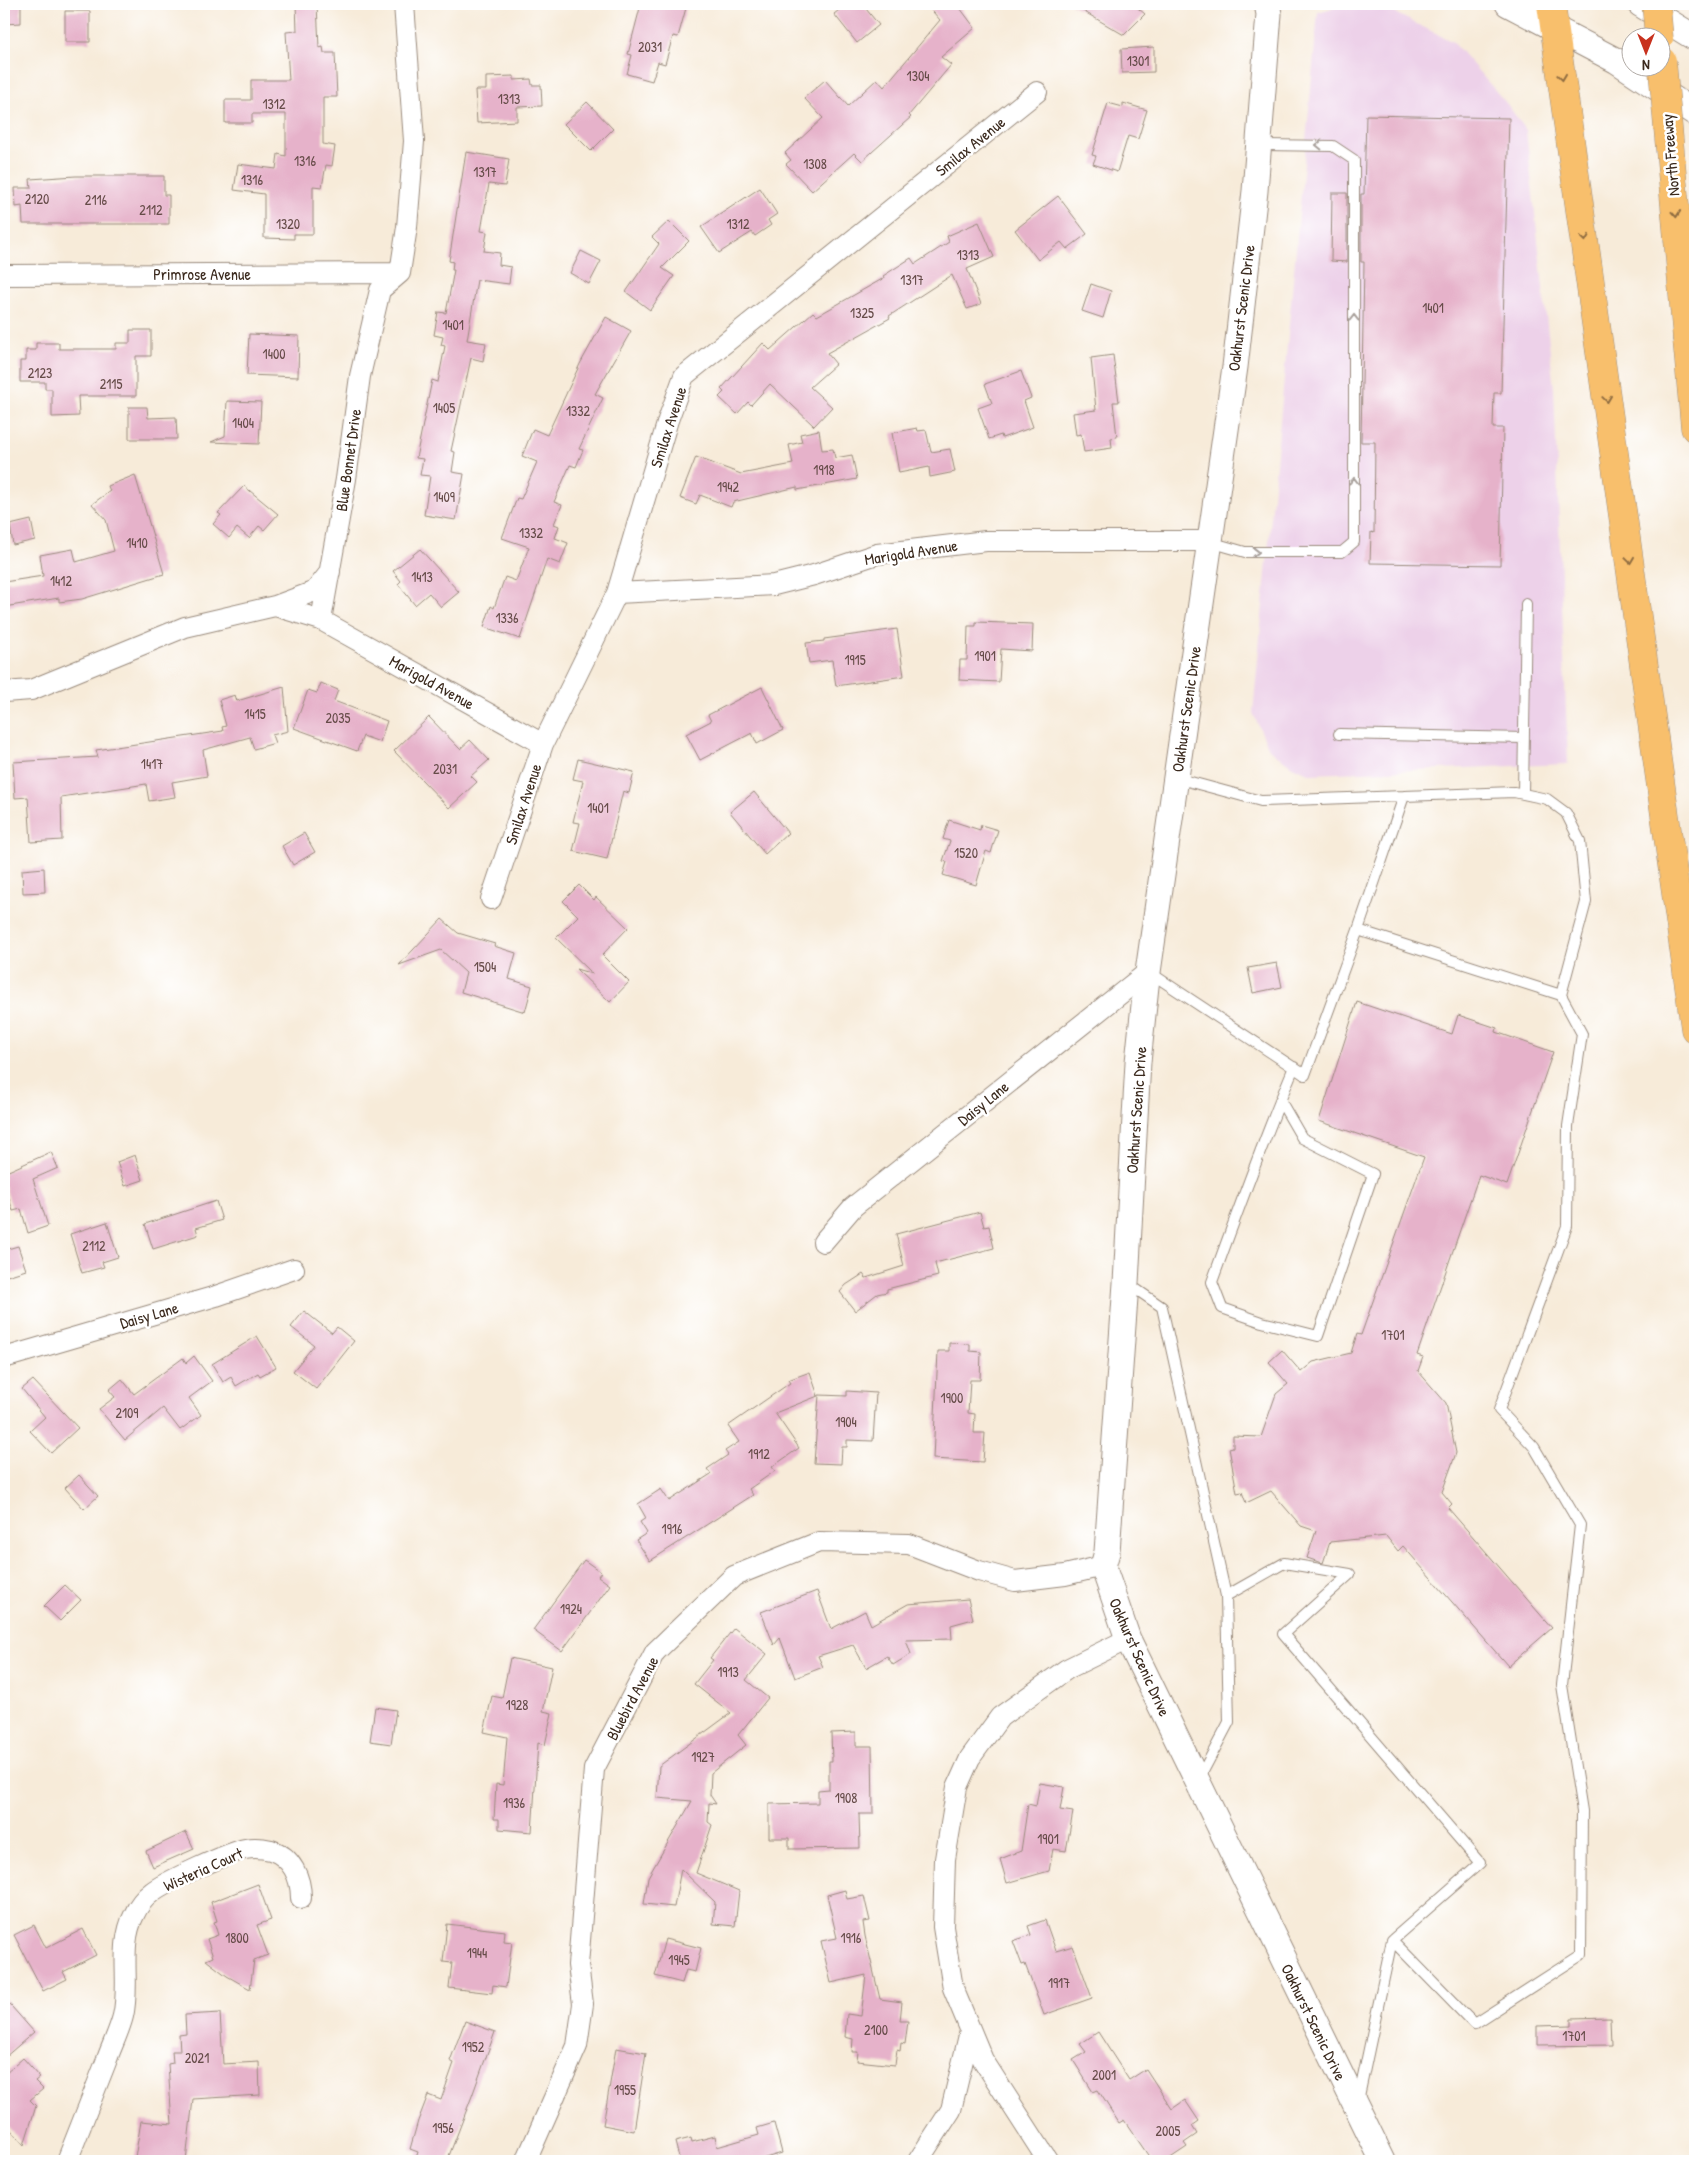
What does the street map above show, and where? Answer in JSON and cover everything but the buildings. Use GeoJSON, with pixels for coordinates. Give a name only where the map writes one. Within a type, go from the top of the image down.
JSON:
{"type":"FeatureCollection","features":[{"type":"Feature","properties":{"kind":"highway"},"geometry":{"type":"LineString","coordinates":[[1656,4],[1658,28]]}},
{"type":"Feature","properties":{"kind":"highway"},"geometry":{"type":"LineString","coordinates":[[1553,16],[1695,1029]]}},
{"type":"Feature","properties":{"kind":"highway","name":"North Freeway"},"geometry":{"type":"LineString","coordinates":[[1664,78],[1695,428]]}},
{"type":"Feature","properties":{"kind":"street"},"geometry":{"type":"LineString","coordinates":[[400,273],[407,227],[414,141],[404,4]]}},
{"type":"Feature","properties":{"kind":"street"},"geometry":{"type":"LineString","coordinates":[[1508,4],[1553,16],[1695,113]]}},
{"type":"Feature","properties":{"kind":"street"},"geometry":{"type":"LineString","coordinates":[[1640,4],[1695,38]]}},
{"type":"Feature","properties":{"kind":"street","name":"Oakhurst Scenic Drive"},"geometry":{"type":"LineString","coordinates":[[1269,7],[1258,144],[1235,366],[1149,971],[1138,1062],[1126,1283],[1107,1552],[1103,1566],[1128,1638],[1383,2161]]}},
{"type":"Feature","properties":{"kind":"street","name":"Smilax Avenue"},"geometry":{"type":"LineString","coordinates":[[491,899],[543,744],[617,593],[668,420],[684,376],[1036,92]]}},
{"type":"Feature","properties":{"kind":"street","name":"Primrose Avenue"},"geometry":{"type":"LineString","coordinates":[[4,276],[400,273]]}},
{"type":"Feature","properties":{"kind":"street","name":"Blue Bonnet Drive"},"geometry":{"type":"LineString","coordinates":[[321,620],[346,479],[360,376],[380,290],[400,273]]}},
{"type":"Feature","properties":{"kind":"street","name":"Marigold Avenue"},"geometry":{"type":"LineString","coordinates":[[617,593],[774,584],[814,575],[877,554],[986,541],[1209,541]]}},
{"type":"Feature","properties":{"kind":"street"},"geometry":{"type":"LineString","coordinates":[[4,702],[185,627],[275,606],[314,591],[331,570]]}},
{"type":"Feature","properties":{"kind":"street"},"geometry":{"type":"LineString","coordinates":[[275,606],[321,620]]}},
{"type":"Feature","properties":{"kind":"street","name":"Marigold Avenue"},"geometry":{"type":"LineString","coordinates":[[321,620],[543,744]]}},
{"type":"Feature","properties":{"kind":"street"},"geometry":{"type":"LineString","coordinates":[[4,692],[31,690]]}},
{"type":"Feature","properties":{"kind":"street","name":"Daisy Lane"},"geometry":{"type":"LineString","coordinates":[[823,1242],[853,1207],[1149,971]]}},
{"type":"Feature","properties":{"kind":"street","name":"Daisy Lane"},"geometry":{"type":"LineString","coordinates":[[4,1358],[216,1296],[294,1269]]}},
{"type":"Feature","properties":{"kind":"street","name":"Bluebird Avenue"},"geometry":{"type":"LineString","coordinates":[[526,2161],[577,2046],[583,2004],[578,1965],[594,1769],[655,1652],[734,1576],[819,1542],[909,1544],[979,1572],[1015,1581],[1065,1575],[1103,1566]]}},
{"type":"Feature","properties":{"kind":"street"},"geometry":{"type":"LineString","coordinates":[[1048,2161],[983,2060],[953,1988],[943,1927],[945,1859],[957,1787],[970,1758],[1000,1717],[1068,1669],[1128,1638]]}},
{"type":"Feature","properties":{"kind":"street","name":"Wisteria Court"},"geometry":{"type":"LineString","coordinates":[[67,2161],[123,2017],[128,1992],[128,1933],[132,1918],[142,1901],[153,1891],[176,1878],[239,1851],[258,1848],[276,1852],[288,1861],[297,1873],[301,1886],[301,1898]]}},
{"type":"Feature","properties":{"kind":"street"},"geometry":{"type":"LineString","coordinates":[[918,2161],[952,2110],[970,2031]]}},
{"type":"Feature","properties":{"kind":"lane"},"geometry":{"type":"LineString","coordinates":[[1209,541],[1245,552],[1342,552],[1354,542],[1354,160],[1333,146],[1258,144]]}},
{"type":"Feature","properties":{"kind":"lane"},"geometry":{"type":"LineString","coordinates":[[1523,794],[1526,604]]}},
{"type":"Feature","properties":{"kind":"lane"},"geometry":{"type":"LineString","coordinates":[[1339,734],[1524,738]]}},
{"type":"Feature","properties":{"kind":"lane"},"geometry":{"type":"LineString","coordinates":[[1176,778],[1261,801],[1514,792],[1546,799],[1566,813],[1580,841],[1586,902],[1561,995],[1582,1034],[1568,1126],[1567,1226],[1499,1410],[1534,1447],[1580,1525],[1562,1685],[1582,1811],[1581,1955],[1474,2024],[1392,1940]]}},
{"type":"Feature","properties":{"kind":"lane"},"geometry":{"type":"LineString","coordinates":[[1149,971],[1306,1075],[1404,796]]}},
{"type":"Feature","properties":{"kind":"lane"},"geometry":{"type":"LineString","coordinates":[[1358,930],[1561,995]]}},
{"type":"Feature","properties":{"kind":"lane"},"geometry":{"type":"LineString","coordinates":[[1280,1100],[1302,1138],[1373,1174],[1318,1336],[1262,1322],[1222,1308],[1212,1282],[1252,1169],[1280,1100],[1294,1067]]}},
{"type":"Feature","properties":{"kind":"lane"},"geometry":{"type":"LineString","coordinates":[[1126,1283],[1162,1307],[1226,1596],[1229,1722],[1198,1782]]}},
{"type":"Feature","properties":{"kind":"lane"},"geometry":{"type":"LineString","coordinates":[[1226,1596],[1284,1563],[1350,1574],[1283,1634],[1480,1863],[1392,1940],[1356,2109]]}},
{"type":"Feature","properties":{"kind":"shaded area"},"geometry":{"type":"Polygon","coordinates":[[[1348,4],[1377,4],[1453,42],[1507,104],[1526,130],[1554,389],[1568,764],[1311,774],[1292,766],[1269,749],[1253,713],[1318,12],[1348,4]]]}}]}
